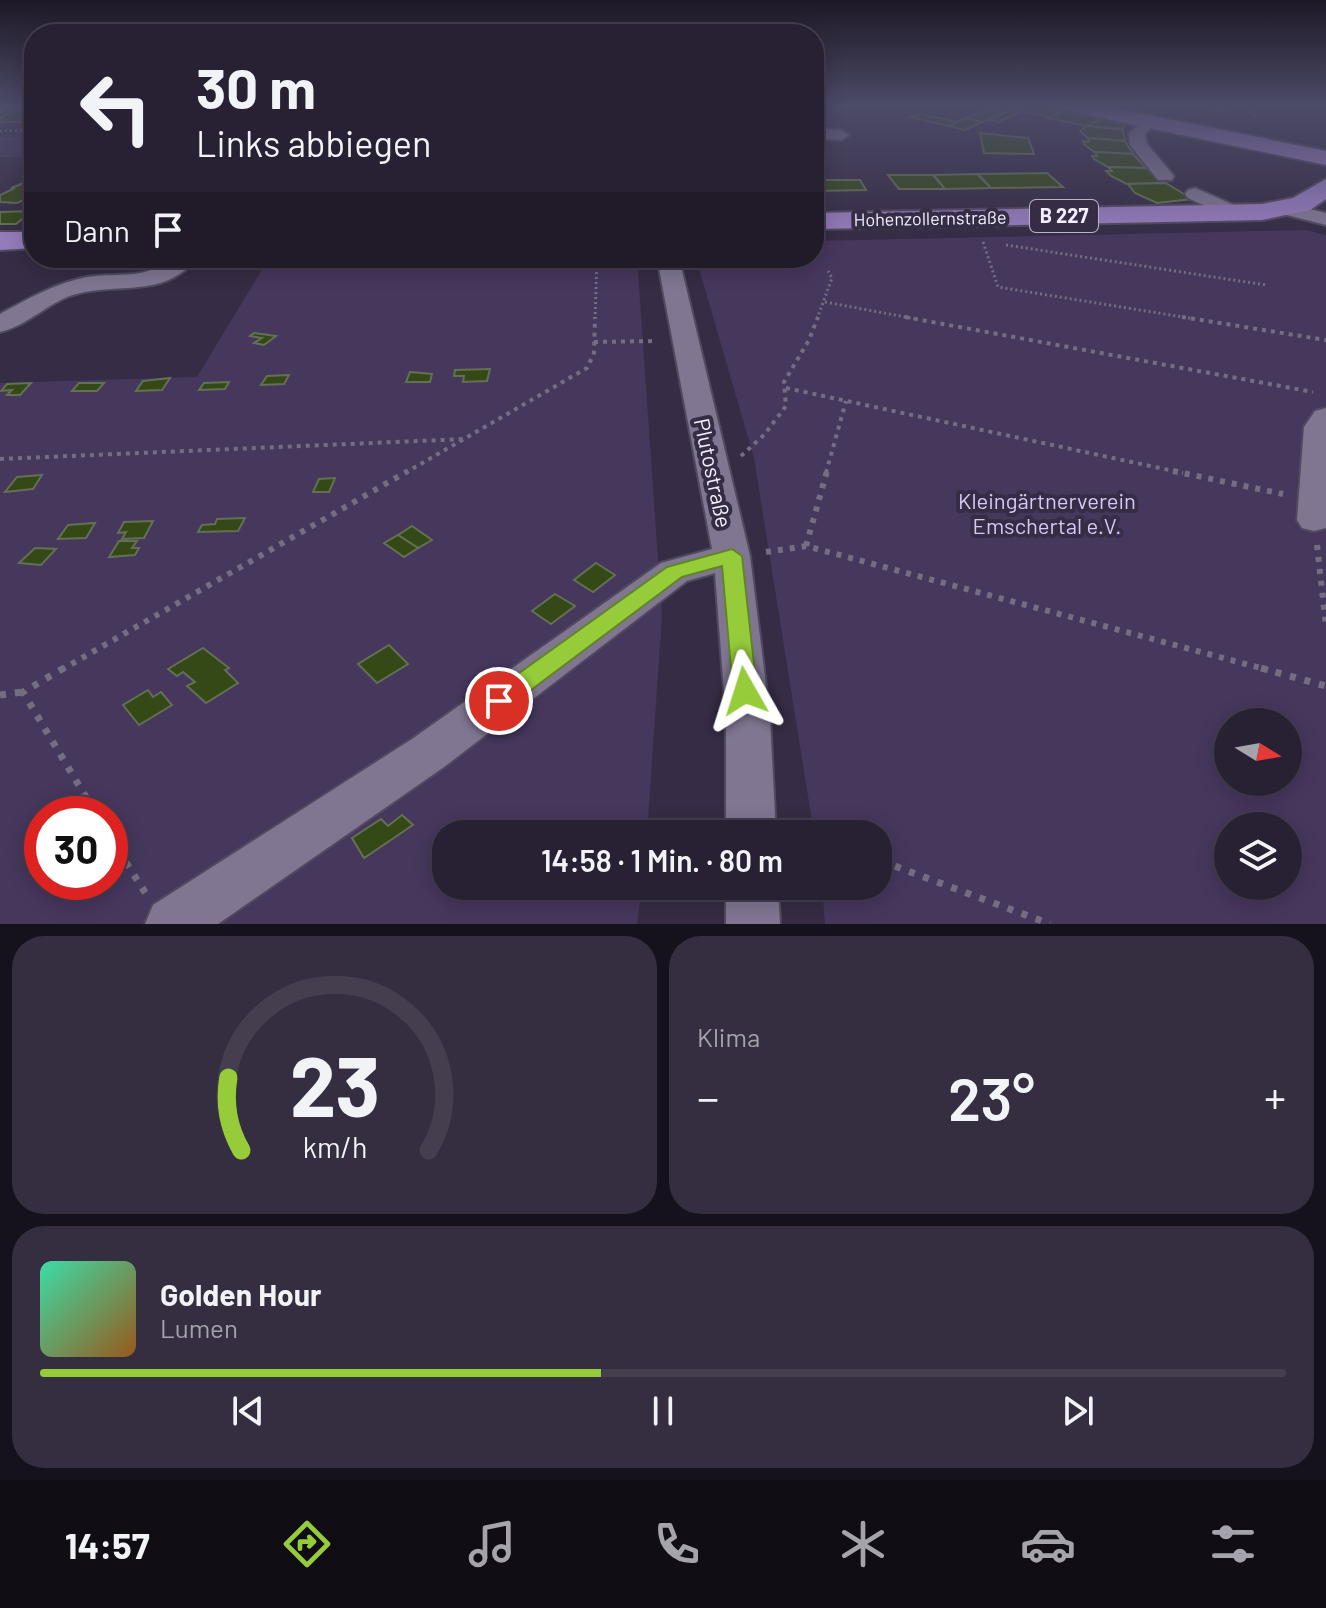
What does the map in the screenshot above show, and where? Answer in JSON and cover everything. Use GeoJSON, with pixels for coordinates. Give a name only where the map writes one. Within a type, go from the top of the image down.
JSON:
{"type":"FeatureCollection","features":[{"type":"Feature","properties":{"kind":"main road"},"geometry":{"type":"LineString","coordinates":[[1277,148],[1326,158]]}},
{"type":"Feature","properties":{"kind":"main road","name":"Hohenzollernstraße"},"geometry":{"type":"LineString","coordinates":[[824,221],[1236,213],[1286,209],[1312,199],[1326,187]]}},
{"type":"Feature","properties":{"kind":"main road"},"geometry":{"type":"LineString","coordinates":[[0,241],[24,240]]}},
{"type":"Feature","properties":{"kind":"street"},"geometry":{"type":"LineString","coordinates":[[1142,148],[1165,176]]}},
{"type":"Feature","properties":{"kind":"street"},"geometry":{"type":"LineString","coordinates":[[1195,194],[1236,213]]}},
{"type":"Feature","properties":{"kind":"street","name":"Hohenzollernstraße"},"geometry":{"type":"LineString","coordinates":[[1286,209],[1326,219]]}},
{"type":"Feature","properties":{"kind":"street"},"geometry":{"type":"LineString","coordinates":[[0,324],[59,292],[89,284],[139,281],[165,275],[173,268]]}},
{"type":"Feature","properties":{"kind":"street","name":"Plutostraße"},"geometry":{"type":"LineString","coordinates":[[670,268],[732,556],[748,718],[751,820]]}},
{"type":"Feature","properties":{"kind":"street"},"geometry":{"type":"LineString","coordinates":[[1315,510],[1319,427],[1326,417]]}},
{"type":"Feature","properties":{"kind":"street"},"geometry":{"type":"LineString","coordinates":[[161,912],[428,753],[674,572],[732,556]]}},
{"type":"Feature","properties":{"kind":"street"},"geometry":{"type":"LineString","coordinates":[[752,900],[753,924]]}},
{"type":"Feature","properties":{"kind":"path"},"geometry":{"type":"LineString","coordinates":[[1266,285],[982,241],[998,287],[1326,340]]}},
{"type":"Feature","properties":{"kind":"path"},"geometry":{"type":"LineString","coordinates":[[0,695],[23,692],[587,368],[594,353],[597,268]]}},
{"type":"Feature","properties":{"kind":"path"},"geometry":{"type":"LineString","coordinates":[[713,474],[750,450],[786,406],[784,382],[809,340],[825,302],[832,278],[828,271]]}},
{"type":"Feature","properties":{"kind":"path"},"geometry":{"type":"LineString","coordinates":[[825,302],[1326,394]]}},
{"type":"Feature","properties":{"kind":"path"},"geometry":{"type":"LineString","coordinates":[[594,342],[684,341]]}},
{"type":"Feature","properties":{"kind":"path"},"geometry":{"type":"LineString","coordinates":[[786,388],[1315,510],[1326,626]]}},
{"type":"Feature","properties":{"kind":"path"},"geometry":{"type":"LineString","coordinates":[[806,546],[846,401]]}},
{"type":"Feature","properties":{"kind":"path"},"geometry":{"type":"LineString","coordinates":[[0,459],[466,439]]}},
{"type":"Feature","properties":{"kind":"path"},"geometry":{"type":"LineString","coordinates":[[732,556],[806,546],[1326,686]]}},
{"type":"Feature","properties":{"kind":"path"},"geometry":{"type":"LineString","coordinates":[[23,692],[85,796]]}},
{"type":"Feature","properties":{"kind":"path"},"geometry":{"type":"LineString","coordinates":[[128,863],[161,912]]}},
{"type":"Feature","properties":{"kind":"path"},"geometry":{"type":"LineString","coordinates":[[892,865],[1050,924]]}},
{"type":"Feature","properties":{"kind":"green space"},"geometry":{"type":"Polygon","coordinates":[[[0,148],[24,148],[24,157],[0,157],[0,148]]]}},
{"type":"Feature","properties":{"kind":"green space","name":"Kleingärtnerverein Emschertal e.V."},"geometry":{"type":"Polygon","coordinates":[[[1307,230],[1326,235],[1326,924],[825,924],[823,900],[892,900],[892,820],[812,820],[754,458],[699,268],[824,268],[824,241],[1307,230]]]}},
{"type":"Feature","properties":{"kind":"green space"},"geometry":{"type":"Polygon","coordinates":[[[263,268],[638,268],[662,616],[648,820],[432,820],[432,900],[640,900],[637,924],[0,924],[0,383],[197,377],[263,268]]]}},
{"type":"Feature","properties":{"kind":"building"},"geometry":{"type":"Polygon","coordinates":[[[983,148],[1032,148],[1034,154],[984,153],[983,148]]]}},
{"type":"Feature","properties":{"kind":"building"},"geometry":{"type":"Polygon","coordinates":[[[1089,148],[1129,148],[1133,154],[1094,152],[1089,148]]]}},
{"type":"Feature","properties":{"kind":"building"},"geometry":{"type":"Polygon","coordinates":[[[1095,152],[1133,154],[1146,168],[1108,167],[1094,159],[1092,156],[1097,156],[1095,152]]]}},
{"type":"Feature","properties":{"kind":"building"},"geometry":{"type":"Polygon","coordinates":[[[1108,167],[1146,168],[1165,183],[1127,184],[1111,176],[1106,171],[1112,171],[1108,167]]]}},
{"type":"Feature","properties":{"kind":"building"},"geometry":{"type":"Polygon","coordinates":[[[1047,173],[1063,187],[991,188],[978,174],[1047,173]]]}},
{"type":"Feature","properties":{"kind":"building"},"geometry":{"type":"Polygon","coordinates":[[[977,174],[991,188],[945,189],[934,175],[977,174]]]}},
{"type":"Feature","properties":{"kind":"building"},"geometry":{"type":"Polygon","coordinates":[[[888,175],[933,175],[945,189],[899,189],[888,175]]]}},
{"type":"Feature","properties":{"kind":"building"},"geometry":{"type":"Polygon","coordinates":[[[824,180],[860,180],[866,190],[824,191],[824,180]]]}},
{"type":"Feature","properties":{"kind":"building"},"geometry":{"type":"Polygon","coordinates":[[[24,183],[24,200],[17,203],[0,202],[0,195],[15,188],[11,188],[24,183]]]}},
{"type":"Feature","properties":{"kind":"building"},"geometry":{"type":"Polygon","coordinates":[[[1166,183],[1192,199],[1157,203],[1135,193],[1128,184],[1166,183]]]}},
{"type":"Feature","properties":{"kind":"building"},"geometry":{"type":"Polygon","coordinates":[[[24,211],[24,218],[16,224],[0,224],[0,212],[24,211]]]}},
{"type":"Feature","properties":{"kind":"building"},"geometry":{"type":"Polygon","coordinates":[[[254,333],[276,336],[264,345],[254,343],[262,338],[250,336],[254,333]]]}},
{"type":"Feature","properties":{"kind":"building"},"geometry":{"type":"Polygon","coordinates":[[[490,369],[487,381],[463,382],[464,376],[454,376],[455,370],[490,369]]]}},
{"type":"Feature","properties":{"kind":"building"},"geometry":{"type":"Polygon","coordinates":[[[410,372],[432,374],[430,382],[406,382],[410,372]]]}},
{"type":"Feature","properties":{"kind":"building"},"geometry":{"type":"Polygon","coordinates":[[[289,375],[284,384],[261,385],[267,376],[289,375]]]}},
{"type":"Feature","properties":{"kind":"building"},"geometry":{"type":"Polygon","coordinates":[[[170,378],[162,390],[136,391],[143,381],[170,378]]]}},
{"type":"Feature","properties":{"kind":"building"},"geometry":{"type":"Polygon","coordinates":[[[229,382],[225,389],[199,390],[204,383],[229,382]]]}},
{"type":"Feature","properties":{"kind":"building"},"geometry":{"type":"Polygon","coordinates":[[[31,383],[20,395],[7,395],[12,390],[1,391],[7,384],[31,383]]]}},
{"type":"Feature","properties":{"kind":"building"},"geometry":{"type":"Polygon","coordinates":[[[79,383],[104,383],[97,391],[72,391],[79,383]]]}},
{"type":"Feature","properties":{"kind":"building"},"geometry":{"type":"Polygon","coordinates":[[[42,475],[33,489],[5,492],[17,477],[42,475]]]}},
{"type":"Feature","properties":{"kind":"building"},"geometry":{"type":"Polygon","coordinates":[[[335,478],[329,492],[313,492],[319,479],[335,478]]]}},
{"type":"Feature","properties":{"kind":"building"},"geometry":{"type":"Polygon","coordinates":[[[245,518],[238,531],[198,532],[202,525],[215,524],[217,519],[245,518]]]}},
{"type":"Feature","properties":{"kind":"building"},"geometry":{"type":"Polygon","coordinates":[[[153,521],[144,538],[122,539],[126,532],[118,533],[124,522],[153,521]]]}},
{"type":"Feature","properties":{"kind":"building"},"geometry":{"type":"Polygon","coordinates":[[[95,523],[86,538],[58,539],[68,525],[95,523]]]}},
{"type":"Feature","properties":{"kind":"building"},"geometry":{"type":"Polygon","coordinates":[[[412,526],[432,540],[418,548],[398,535],[412,526]]]}},
{"type":"Feature","properties":{"kind":"building"},"geometry":{"type":"Polygon","coordinates":[[[398,535],[418,548],[404,557],[384,543],[398,535]]]}},
{"type":"Feature","properties":{"kind":"building"},"geometry":{"type":"Polygon","coordinates":[[[119,541],[137,541],[132,548],[139,548],[135,555],[109,557],[119,541]]]}},
{"type":"Feature","properties":{"kind":"building"},"geometry":{"type":"Polygon","coordinates":[[[35,548],[56,549],[41,565],[19,563],[35,548]]]}},
{"type":"Feature","properties":{"kind":"building"},"geometry":{"type":"Polygon","coordinates":[[[596,563],[615,575],[593,592],[574,580],[596,563]]]}},
{"type":"Feature","properties":{"kind":"building"},"geometry":{"type":"Polygon","coordinates":[[[555,594],[575,606],[551,624],[532,611],[555,594]]]}},
{"type":"Feature","properties":{"kind":"building"},"geometry":{"type":"Polygon","coordinates":[[[389,645],[408,664],[377,683],[358,664],[389,645]]]}},
{"type":"Feature","properties":{"kind":"building"},"geometry":{"type":"Polygon","coordinates":[[[203,648],[229,668],[225,670],[238,683],[206,703],[187,686],[195,682],[183,672],[177,676],[168,669],[203,648]]]}},
{"type":"Feature","properties":{"kind":"building"},"geometry":{"type":"Polygon","coordinates":[[[148,690],[153,697],[161,692],[172,705],[139,725],[123,705],[148,690]]]}},
{"type":"Feature","properties":{"kind":"building"},"geometry":{"type":"Polygon","coordinates":[[[402,815],[413,825],[364,858],[352,838],[381,819],[388,826],[402,815]]]}},
{"type":"Feature","properties":{"kind":"route"},"geometry":{"type":"LineString","coordinates":[[499,701],[674,572],[732,556],[745,691]]}}]}
